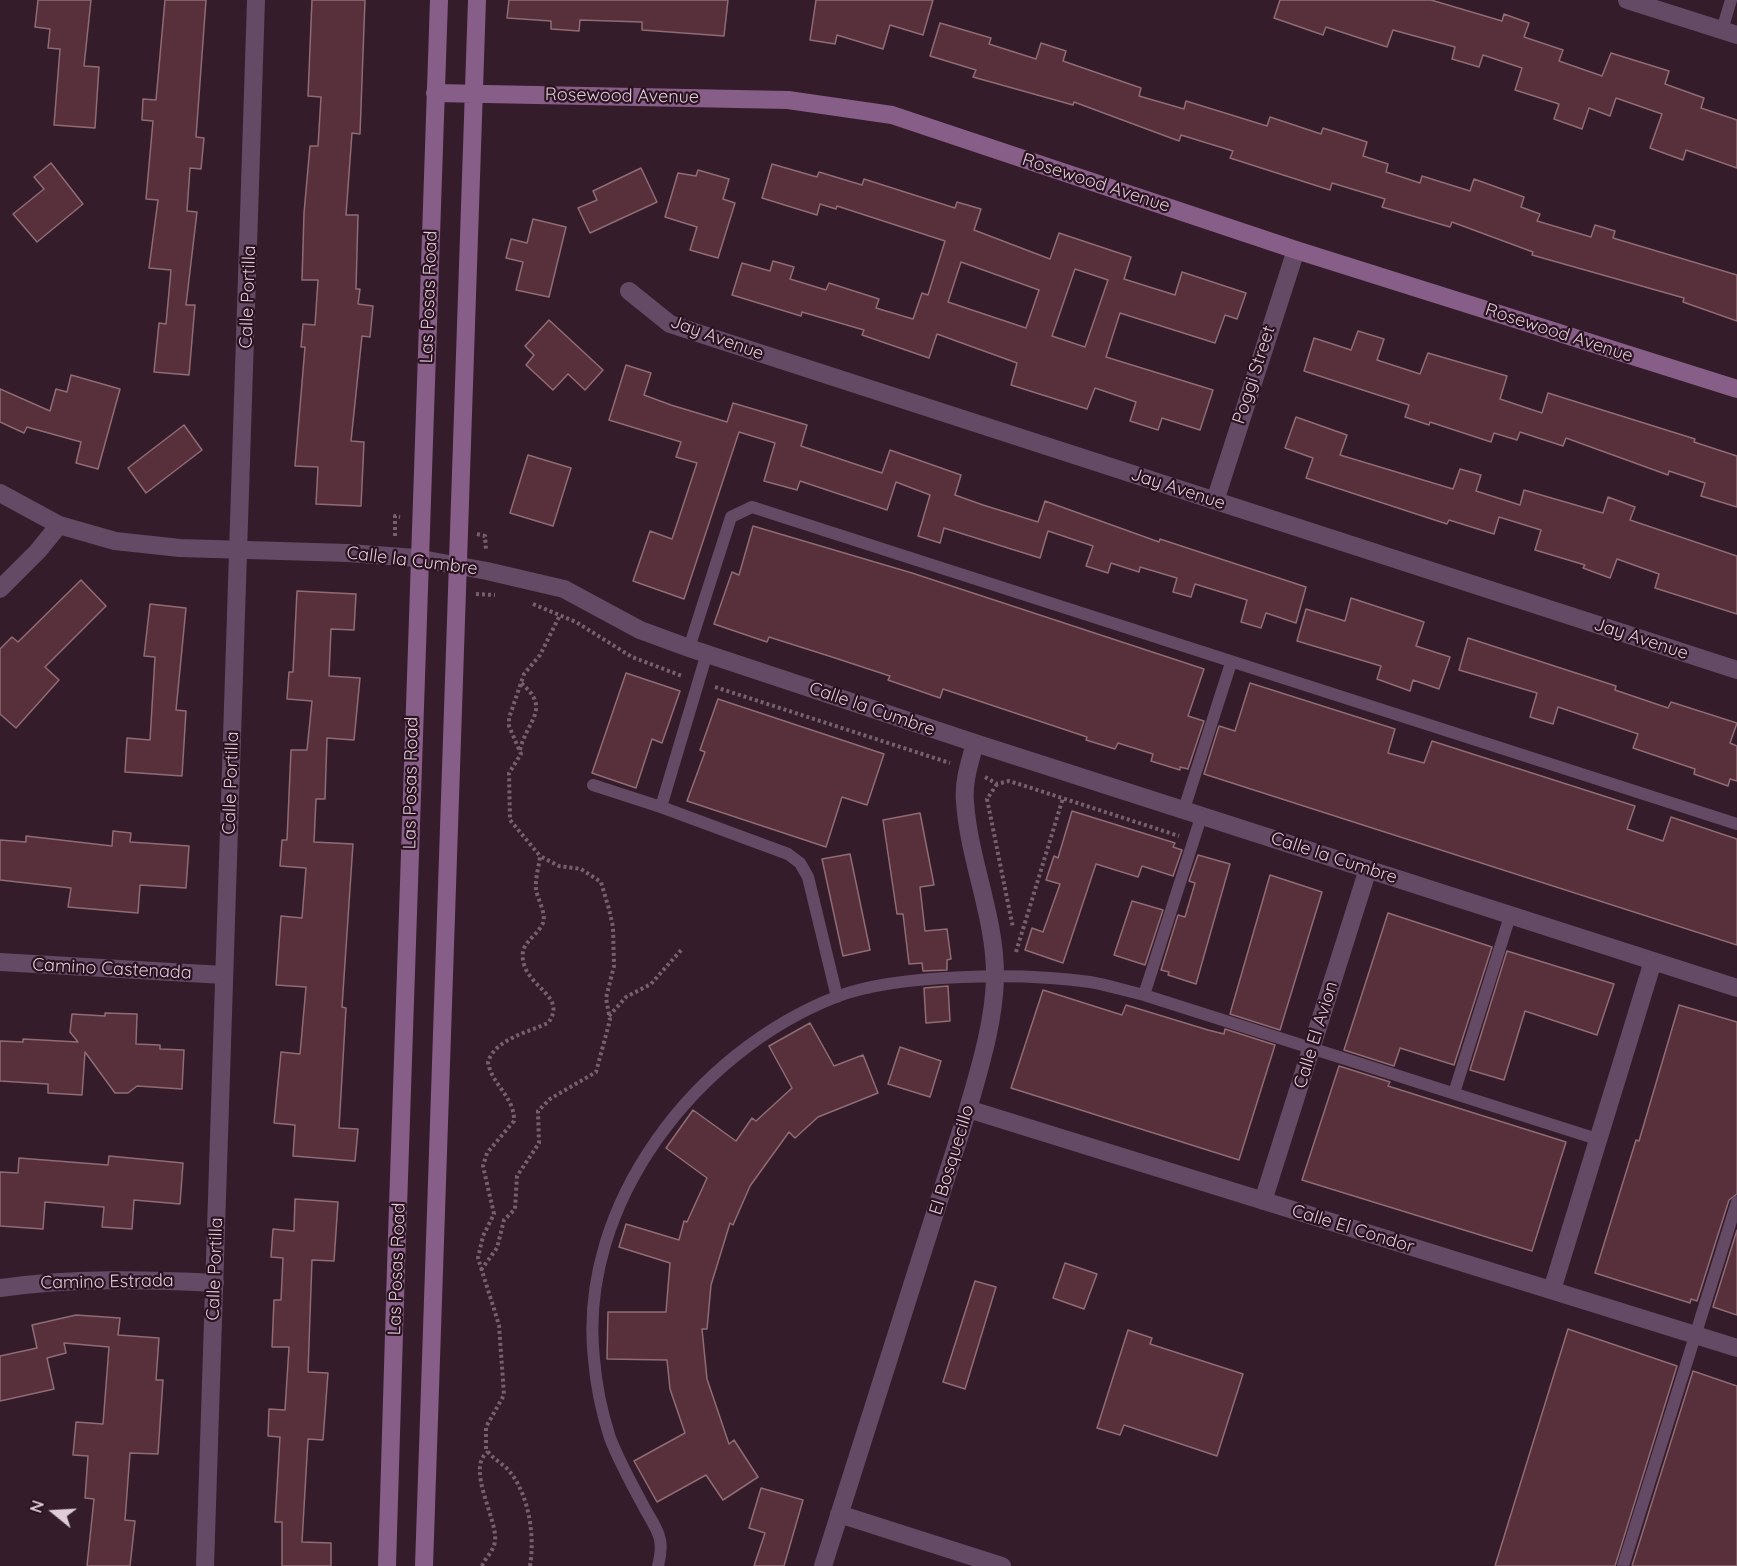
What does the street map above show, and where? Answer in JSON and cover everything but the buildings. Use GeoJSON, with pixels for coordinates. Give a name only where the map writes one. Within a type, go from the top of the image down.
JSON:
{"type":"FeatureCollection","features":[{"type":"Feature","properties":{"kind":"main road","name":"Las Posas Road"},"geometry":{"type":"LineString","coordinates":[[387,1566],[416,558],[429,313],[439,0]]}},
{"type":"Feature","properties":{"kind":"main road","name":"Las Posas Road"},"geometry":{"type":"LineString","coordinates":[[424,1566],[477,0]]}},
{"type":"Feature","properties":{"kind":"main road","name":"Rosewood Avenue"},"geometry":{"type":"LineString","coordinates":[[435,93],[788,100],[892,115],[1296,250],[1737,389]]}},
{"type":"Feature","properties":{"kind":"street","name":"Calle Portilla"},"geometry":{"type":"LineString","coordinates":[[205,1566],[223,975],[240,548],[256,0]]}},
{"type":"Feature","properties":{"kind":"street"},"geometry":{"type":"LineString","coordinates":[[1627,0],[1729,33]]}},
{"type":"Feature","properties":{"kind":"street","name":"Poggi Street"},"geometry":{"type":"LineString","coordinates":[[1215,501],[1296,250]]}},
{"type":"Feature","properties":{"kind":"street","name":"Jay Avenue"},"geometry":{"type":"LineString","coordinates":[[629,291],[670,324],[1737,670]]}},
{"type":"Feature","properties":{"kind":"street","name":"Calle la Cumbre"},"geometry":{"type":"LineString","coordinates":[[0,493],[59,525],[115,541],[180,548],[240,548],[416,558],[564,589],[640,630],[689,648],[975,743],[1202,814],[1737,988]]}},
{"type":"Feature","properties":{"kind":"street"},"geometry":{"type":"LineString","coordinates":[[0,589],[38,551],[59,525]]}},
{"type":"Feature","properties":{"kind":"street","name":"El Bosquecillo"},"geometry":{"type":"LineString","coordinates":[[823,1566],[968,1109],[988,1032],[995,978],[990,931],[965,802],[968,769],[975,743]]}},
{"type":"Feature","properties":{"kind":"street","name":"Calle El Avion"},"geometry":{"type":"LineString","coordinates":[[1263,1201],[1368,869]]}},
{"type":"Feature","properties":{"kind":"street"},"geometry":{"type":"LineString","coordinates":[[1552,1290],[1653,961]]}},
{"type":"Feature","properties":{"kind":"street","name":"Camino Castenada"},"geometry":{"type":"LineString","coordinates":[[0,962],[223,975]]}},
{"type":"Feature","properties":{"kind":"street","name":"Calle El Condor"},"geometry":{"type":"LineString","coordinates":[[968,1109],[1737,1348]]}},
{"type":"Feature","properties":{"kind":"street","name":"Camino Estrada"},"geometry":{"type":"LineString","coordinates":[[0,1288],[95,1280],[215,1283]]}},
{"type":"Feature","properties":{"kind":"street"},"geometry":{"type":"LineString","coordinates":[[839,1514],[1002,1566]]}},
{"type":"Feature","properties":{"kind":"lane"},"geometry":{"type":"LineString","coordinates":[[1729,33],[1731,0]]}},
{"type":"Feature","properties":{"kind":"lane"},"geometry":{"type":"LineString","coordinates":[[689,648],[731,517],[752,507],[1737,824]]}},
{"type":"Feature","properties":{"kind":"lane"},"geometry":{"type":"LineString","coordinates":[[661,807],[707,653]]}},
{"type":"Feature","properties":{"kind":"lane"},"geometry":{"type":"LineString","coordinates":[[1184,809],[1231,663]]}},
{"type":"Feature","properties":{"kind":"lane"},"geometry":{"type":"LineString","coordinates":[[593,785],[661,807],[788,854],[800,863],[808,877],[837,997]]}},
{"type":"Feature","properties":{"kind":"lane"},"geometry":{"type":"LineString","coordinates":[[1144,995],[1202,814]]}},
{"type":"Feature","properties":{"kind":"lane"},"geometry":{"type":"LineString","coordinates":[[1454,1093],[1510,916]]}},
{"type":"Feature","properties":{"kind":"lane"},"geometry":{"type":"LineString","coordinates":[[658,1566],[660,1537],[626,1474],[610,1437],[593,1358],[597,1290],[615,1216],[656,1138],[723,1065],[758,1037],[837,997],[863,989],[921,980],[1017,978],[1093,982],[1144,995],[1597,1139]]}},
{"type":"Feature","properties":{"kind":"lane"},"geometry":{"type":"LineString","coordinates":[[1623,1566],[1737,1202]]}},
{"type":"Feature","properties":{"kind":"path"},"geometry":{"type":"LineString","coordinates":[[489,596],[502,594]]}},
{"type":"Feature","properties":{"kind":"path"},"geometry":{"type":"LineString","coordinates":[[528,600],[539,609],[560,615],[633,657],[698,682],[968,769],[997,784],[1009,781],[1194,840]]}},
{"type":"Feature","properties":{"kind":"path"},"geometry":{"type":"LineString","coordinates":[[520,751],[509,726],[509,718],[524,674],[540,655],[560,615]]}},
{"type":"Feature","properties":{"kind":"path"},"geometry":{"type":"LineString","coordinates":[[481,1271],[497,1248],[504,1220],[515,1209],[517,1176],[520,1168],[539,1143],[537,1111],[550,1099],[596,1072],[609,1026],[606,998],[613,975],[613,927],[603,886],[581,869],[559,866],[540,856],[510,820],[509,773],[521,754],[526,728],[537,714],[538,708],[529,690],[520,683]]}},
{"type":"Feature","properties":{"kind":"path"},"geometry":{"type":"LineString","coordinates":[[997,784],[987,799],[1011,909],[1017,978]]}},
{"type":"Feature","properties":{"kind":"path"},"geometry":{"type":"LineString","coordinates":[[1016,949],[1063,798]]}},
{"type":"Feature","properties":{"kind":"path"},"geometry":{"type":"LineString","coordinates":[[482,1566],[495,1542],[493,1521],[482,1485],[481,1461],[488,1452],[486,1427],[504,1395],[499,1325],[481,1271],[479,1247],[494,1215],[483,1166],[487,1153],[511,1128],[514,1114],[510,1102],[489,1072],[488,1062],[497,1048],[518,1035],[548,1023],[554,1009],[552,1000],[532,982],[523,962],[524,946],[542,925],[543,918],[536,889],[540,856]]}},
{"type":"Feature","properties":{"kind":"path"},"geometry":{"type":"LineString","coordinates":[[609,1016],[626,997],[651,984],[682,949]]}},
{"type":"Feature","properties":{"kind":"path"},"geometry":{"type":"LineString","coordinates":[[488,1452],[510,1472],[530,1516],[532,1553],[530,1566]]}}]}
